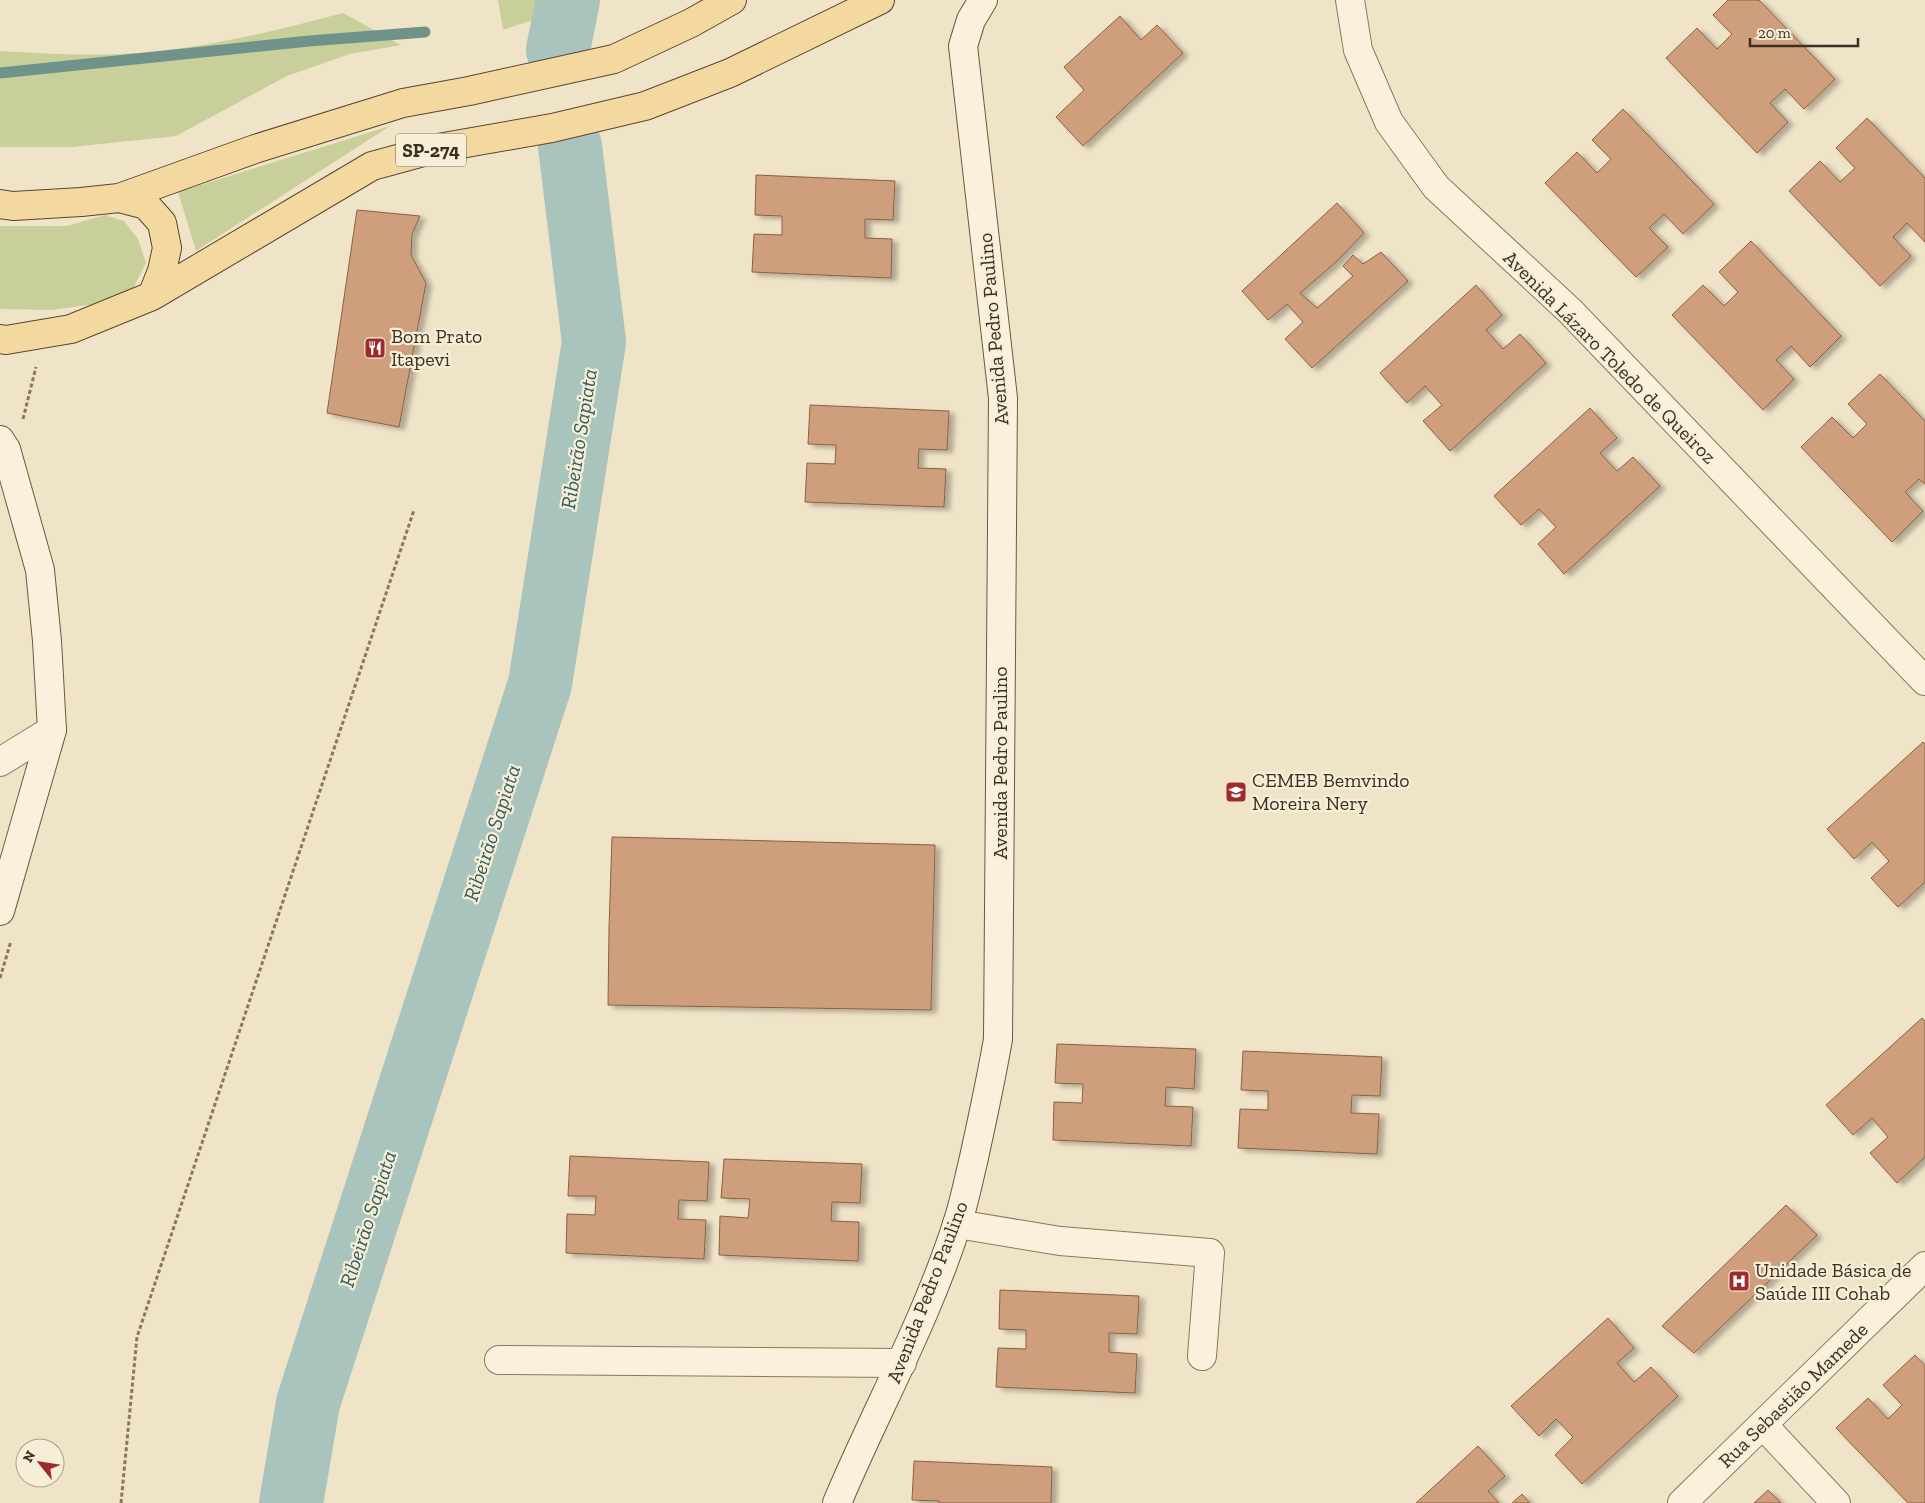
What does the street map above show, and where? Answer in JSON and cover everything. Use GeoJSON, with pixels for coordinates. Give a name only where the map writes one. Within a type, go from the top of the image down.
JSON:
{"type":"FeatureCollection","features":[{"type":"Feature","properties":{"kind":"main road","name":"SP-274"},"geometry":{"type":"LineString","coordinates":[[0,204],[13,206],[118,198],[255,149],[403,103],[469,91],[614,59],[691,23],[732,0]]}},
{"type":"Feature","properties":{"kind":"main road","name":"SP-274"},"geometry":{"type":"LineString","coordinates":[[0,339],[6,340],[71,329],[152,296],[372,166],[438,148],[552,128],[645,106],[730,73],[880,0]]}},
{"type":"Feature","properties":{"kind":"main road"},"geometry":{"type":"LineString","coordinates":[[118,198],[146,205],[162,223],[167,248],[162,271],[152,296]]}},
{"type":"Feature","properties":{"kind":"street","name":"Avenida Pedro Paulino"},"geometry":{"type":"LineString","coordinates":[[837,1503],[854,1461],[915,1333],[957,1224],[988,1095],[998,1039],[1003,398],[963,46],[971,20],[983,0]]}},
{"type":"Feature","properties":{"kind":"street","name":"Avenida Lázaro Toledo de Queiroz"},"geometry":{"type":"LineString","coordinates":[[1350,0],[1358,50],[1389,122],[1436,186],[1570,311],[1925,681]]}},
{"type":"Feature","properties":{"kind":"street"},"geometry":{"type":"LineString","coordinates":[[0,440],[6,449],[40,570],[47,640],[52,730],[36,791],[6,868],[0,911]]}},
{"type":"Feature","properties":{"kind":"street"},"geometry":{"type":"LineString","coordinates":[[0,762],[52,730]]}},
{"type":"Feature","properties":{"kind":"street"},"geometry":{"type":"LineString","coordinates":[[957,1224],[1060,1241],[1210,1253],[1202,1356]]}},
{"type":"Feature","properties":{"kind":"street","name":"Rua Sebastião Mamede"},"geometry":{"type":"LineString","coordinates":[[1682,1503],[1925,1266]]}},
{"type":"Feature","properties":{"kind":"street"},"geometry":{"type":"LineString","coordinates":[[499,1360],[902,1363]]}},
{"type":"Feature","properties":{"kind":"street"},"geometry":{"type":"LineString","coordinates":[[1763,1425],[1836,1503]]}},
{"type":"Feature","properties":{"kind":"path"},"geometry":{"type":"LineString","coordinates":[[121,1503],[137,1337],[414,510]]}},
{"type":"Feature","properties":{"kind":"green space"},"geometry":{"type":"Polygon","coordinates":[[[498,0],[592,0],[503,30],[498,0]]]}},
{"type":"Feature","properties":{"kind":"green space"},"geometry":{"type":"Polygon","coordinates":[[[343,13],[401,45],[350,54],[287,76],[176,136],[72,147],[0,147],[0,51],[93,55],[130,54],[198,46],[247,37],[343,13]]]}},
{"type":"Feature","properties":{"kind":"green space"},"geometry":{"type":"Polygon","coordinates":[[[390,126],[196,251],[178,192],[390,126]]]}},
{"type":"Feature","properties":{"kind":"green space"},"geometry":{"type":"Polygon","coordinates":[[[105,215],[124,221],[138,239],[146,263],[134,287],[104,303],[51,310],[0,309],[0,226],[67,226],[105,215]]]}},
{"type":"Feature","properties":{"kind":"building"},"geometry":{"type":"Polygon","coordinates":[[[1728,0],[1759,0],[1835,79],[1804,109],[1785,89],[1770,103],[1788,122],[1757,153],[1666,58],[1697,28],[1717,49],[1732,34],[1713,15],[1728,0]]]}},
{"type":"Feature","properties":{"kind":"building"},"geometry":{"type":"Polygon","coordinates":[[[1120,16],[1141,40],[1157,25],[1183,53],[1083,146],[1056,117],[1084,90],[1064,67],[1120,16]]]}},
{"type":"Feature","properties":{"kind":"building"},"geometry":{"type":"Polygon","coordinates":[[[1623,109],[1714,204],[1683,234],[1664,214],[1649,228],[1668,247],[1636,277],[1545,183],[1577,152],[1597,173],[1611,159],[1592,140],[1623,109]]]}},
{"type":"Feature","properties":{"kind":"building"},"geometry":{"type":"Polygon","coordinates":[[[1867,118],[1925,178],[1925,242],[1907,223],[1893,237],[1911,256],[1880,286],[1789,191],[1820,161],[1840,182],[1855,168],[1836,148],[1867,118]]]}},
{"type":"Feature","properties":{"kind":"building"},"geometry":{"type":"Polygon","coordinates":[[[756,175],[895,181],[893,220],[865,219],[865,238],[892,239],[891,278],[752,272],[754,234],[782,235],[782,216],[755,215],[756,175]]]}},
{"type":"Feature","properties":{"kind":"building"},"geometry":{"type":"Polygon","coordinates":[[[1337,203],[1364,233],[1337,261],[1300,293],[1317,308],[1353,276],[1343,266],[1353,255],[1363,264],[1381,252],[1408,281],[1312,368],[1285,339],[1303,322],[1287,304],[1268,320],[1242,291],[1337,203]]]}},
{"type":"Feature","properties":{"kind":"building","name":"Bom Prato Itapevi"},"geometry":{"type":"Polygon","coordinates":[[[357,210],[420,216],[412,234],[411,255],[426,283],[399,427],[327,413],[357,210]]]}},
{"type":"Feature","properties":{"kind":"building"},"geometry":{"type":"Polygon","coordinates":[[[1751,241],[1841,336],[1810,367],[1791,346],[1776,360],[1794,379],[1763,410],[1672,315],[1703,285],[1724,306],[1738,292],[1719,272],[1751,241]]]}},
{"type":"Feature","properties":{"kind":"building"},"geometry":{"type":"Polygon","coordinates":[[[1476,285],[1502,315],[1486,330],[1503,349],[1520,334],[1546,363],[1450,451],[1423,421],[1442,405],[1425,386],[1407,403],[1380,373],[1476,285]]]}},
{"type":"Feature","properties":{"kind":"building"},"geometry":{"type":"Polygon","coordinates":[[[1880,374],[1925,421],[1925,484],[1919,479],[1905,492],[1923,511],[1892,542],[1801,447],[1832,417],[1853,438],[1867,424],[1848,404],[1880,374]]]}},
{"type":"Feature","properties":{"kind":"building"},"geometry":{"type":"Polygon","coordinates":[[[810,405],[949,411],[947,450],[919,449],[918,468],[946,469],[944,507],[805,502],[807,463],[835,464],[836,445],[808,444],[810,405]]]}},
{"type":"Feature","properties":{"kind":"building"},"geometry":{"type":"Polygon","coordinates":[[[1590,408],[1617,438],[1600,453],[1617,471],[1633,457],[1660,486],[1564,574],[1538,544],[1556,527],[1539,509],[1521,525],[1494,496],[1590,408]]]}},
{"type":"Feature","properties":{"kind":"building"},"geometry":{"type":"Polygon","coordinates":[[[1923,742],[1925,744],[1925,882],[1898,907],[1871,878],[1889,861],[1872,842],[1854,859],[1827,829],[1923,742]]]}},
{"type":"Feature","properties":{"kind":"building"},"geometry":{"type":"Polygon","coordinates":[[[612,837],[935,845],[931,1010],[608,1005],[612,837]]]}},
{"type":"Feature","properties":{"kind":"building"},"geometry":{"type":"Polygon","coordinates":[[[1922,1018],[1925,1021],[1925,1157],[1897,1183],[1870,1153],[1888,1137],[1872,1118],[1853,1135],[1826,1105],[1922,1018]]]}},
{"type":"Feature","properties":{"kind":"building"},"geometry":{"type":"Polygon","coordinates":[[[1057,1044],[1196,1049],[1194,1089],[1166,1087],[1165,1106],[1193,1107],[1191,1146],[1053,1140],[1054,1102],[1082,1103],[1083,1084],[1055,1083],[1057,1044]]]}},
{"type":"Feature","properties":{"kind":"building"},"geometry":{"type":"Polygon","coordinates":[[[1243,1051],[1382,1057],[1380,1096],[1352,1095],[1351,1113],[1379,1114],[1377,1154],[1238,1148],[1240,1109],[1268,1110],[1268,1091],[1241,1090],[1243,1051]]]}},
{"type":"Feature","properties":{"kind":"building"},"geometry":{"type":"Polygon","coordinates":[[[570,1156],[709,1162],[707,1201],[679,1200],[678,1219],[706,1220],[704,1259],[566,1253],[567,1214],[595,1215],[596,1196],[568,1196],[570,1156]]]}},
{"type":"Feature","properties":{"kind":"building"},"geometry":{"type":"Polygon","coordinates":[[[724,1159],[862,1164],[860,1203],[832,1202],[831,1221],[859,1222],[858,1261],[719,1255],[720,1216],[748,1218],[750,1199],[721,1198],[724,1159]]]}},
{"type":"Feature","properties":{"kind":"building","name":"Unidade Básica de Saúde III Cohab"},"geometry":{"type":"Polygon","coordinates":[[[1786,1205],[1817,1235],[1694,1353],[1662,1326],[1786,1205]]]}},
{"type":"Feature","properties":{"kind":"building"},"geometry":{"type":"Polygon","coordinates":[[[1000,1290],[1139,1296],[1137,1334],[1109,1333],[1109,1352],[1137,1354],[1135,1393],[996,1387],[998,1348],[1026,1349],[1026,1330],[999,1329],[1000,1290]]]}},
{"type":"Feature","properties":{"kind":"building"},"geometry":{"type":"Polygon","coordinates":[[[1608,1318],[1634,1348],[1617,1363],[1634,1382],[1651,1367],[1678,1396],[1582,1484],[1555,1455],[1573,1437],[1556,1419],[1539,1436],[1511,1406],[1608,1318]]]}},
{"type":"Feature","properties":{"kind":"building"},"geometry":{"type":"Polygon","coordinates":[[[1915,1355],[1925,1366],[1925,1503],[1908,1503],[1836,1428],[1868,1398],[1888,1419],[1902,1405],[1883,1385],[1915,1355]]]}},
{"type":"Feature","properties":{"kind":"building"},"geometry":{"type":"Polygon","coordinates":[[[1478,1446],[1505,1476],[1488,1491],[1499,1503],[1416,1503],[1478,1446]]]}},
{"type":"Feature","properties":{"kind":"building"},"geometry":{"type":"Polygon","coordinates":[[[914,1461],[1052,1467],[1051,1503],[939,1503],[939,1501],[912,1500],[914,1461]]]}},
{"type":"Feature","properties":{"kind":"building"},"geometry":{"type":"Polygon","coordinates":[[[1768,1490],[1781,1503],[1754,1503],[1768,1490]]]}},
{"type":"Feature","properties":{"kind":"building"},"geometry":{"type":"Polygon","coordinates":[[[1522,1494],[1530,1503],[1512,1503],[1522,1494]]]}},
{"type":"Feature","properties":{"kind":"waterway","name":"Ribeirão Sapiata"},"geometry":{"type":"LineString","coordinates":[[558,50],[568,0]]}},
{"type":"Feature","properties":{"kind":"waterway"},"geometry":{"type":"LineString","coordinates":[[0,73],[309,41],[425,32]]}},
{"type":"Feature","properties":{"kind":"waterway","name":"Ribeirão Sapiata"},"geometry":{"type":"LineString","coordinates":[[291,1503],[308,1403],[540,684],[594,342],[570,146]]}},
{"type":"Feature","properties":{"kind":"place","name":"Bom Prato Itapevi"},"geometry":{"type":"Point","coordinates":[375,348]}},
{"type":"Feature","properties":{"kind":"place","name":"CEMEB Bemvindo Moreira Nery"},"geometry":{"type":"Point","coordinates":[1236,792]}},
{"type":"Feature","properties":{"kind":"place","name":"Unidade Básica de Saúde III Cohab"},"geometry":{"type":"Point","coordinates":[1739,1281]}}]}
